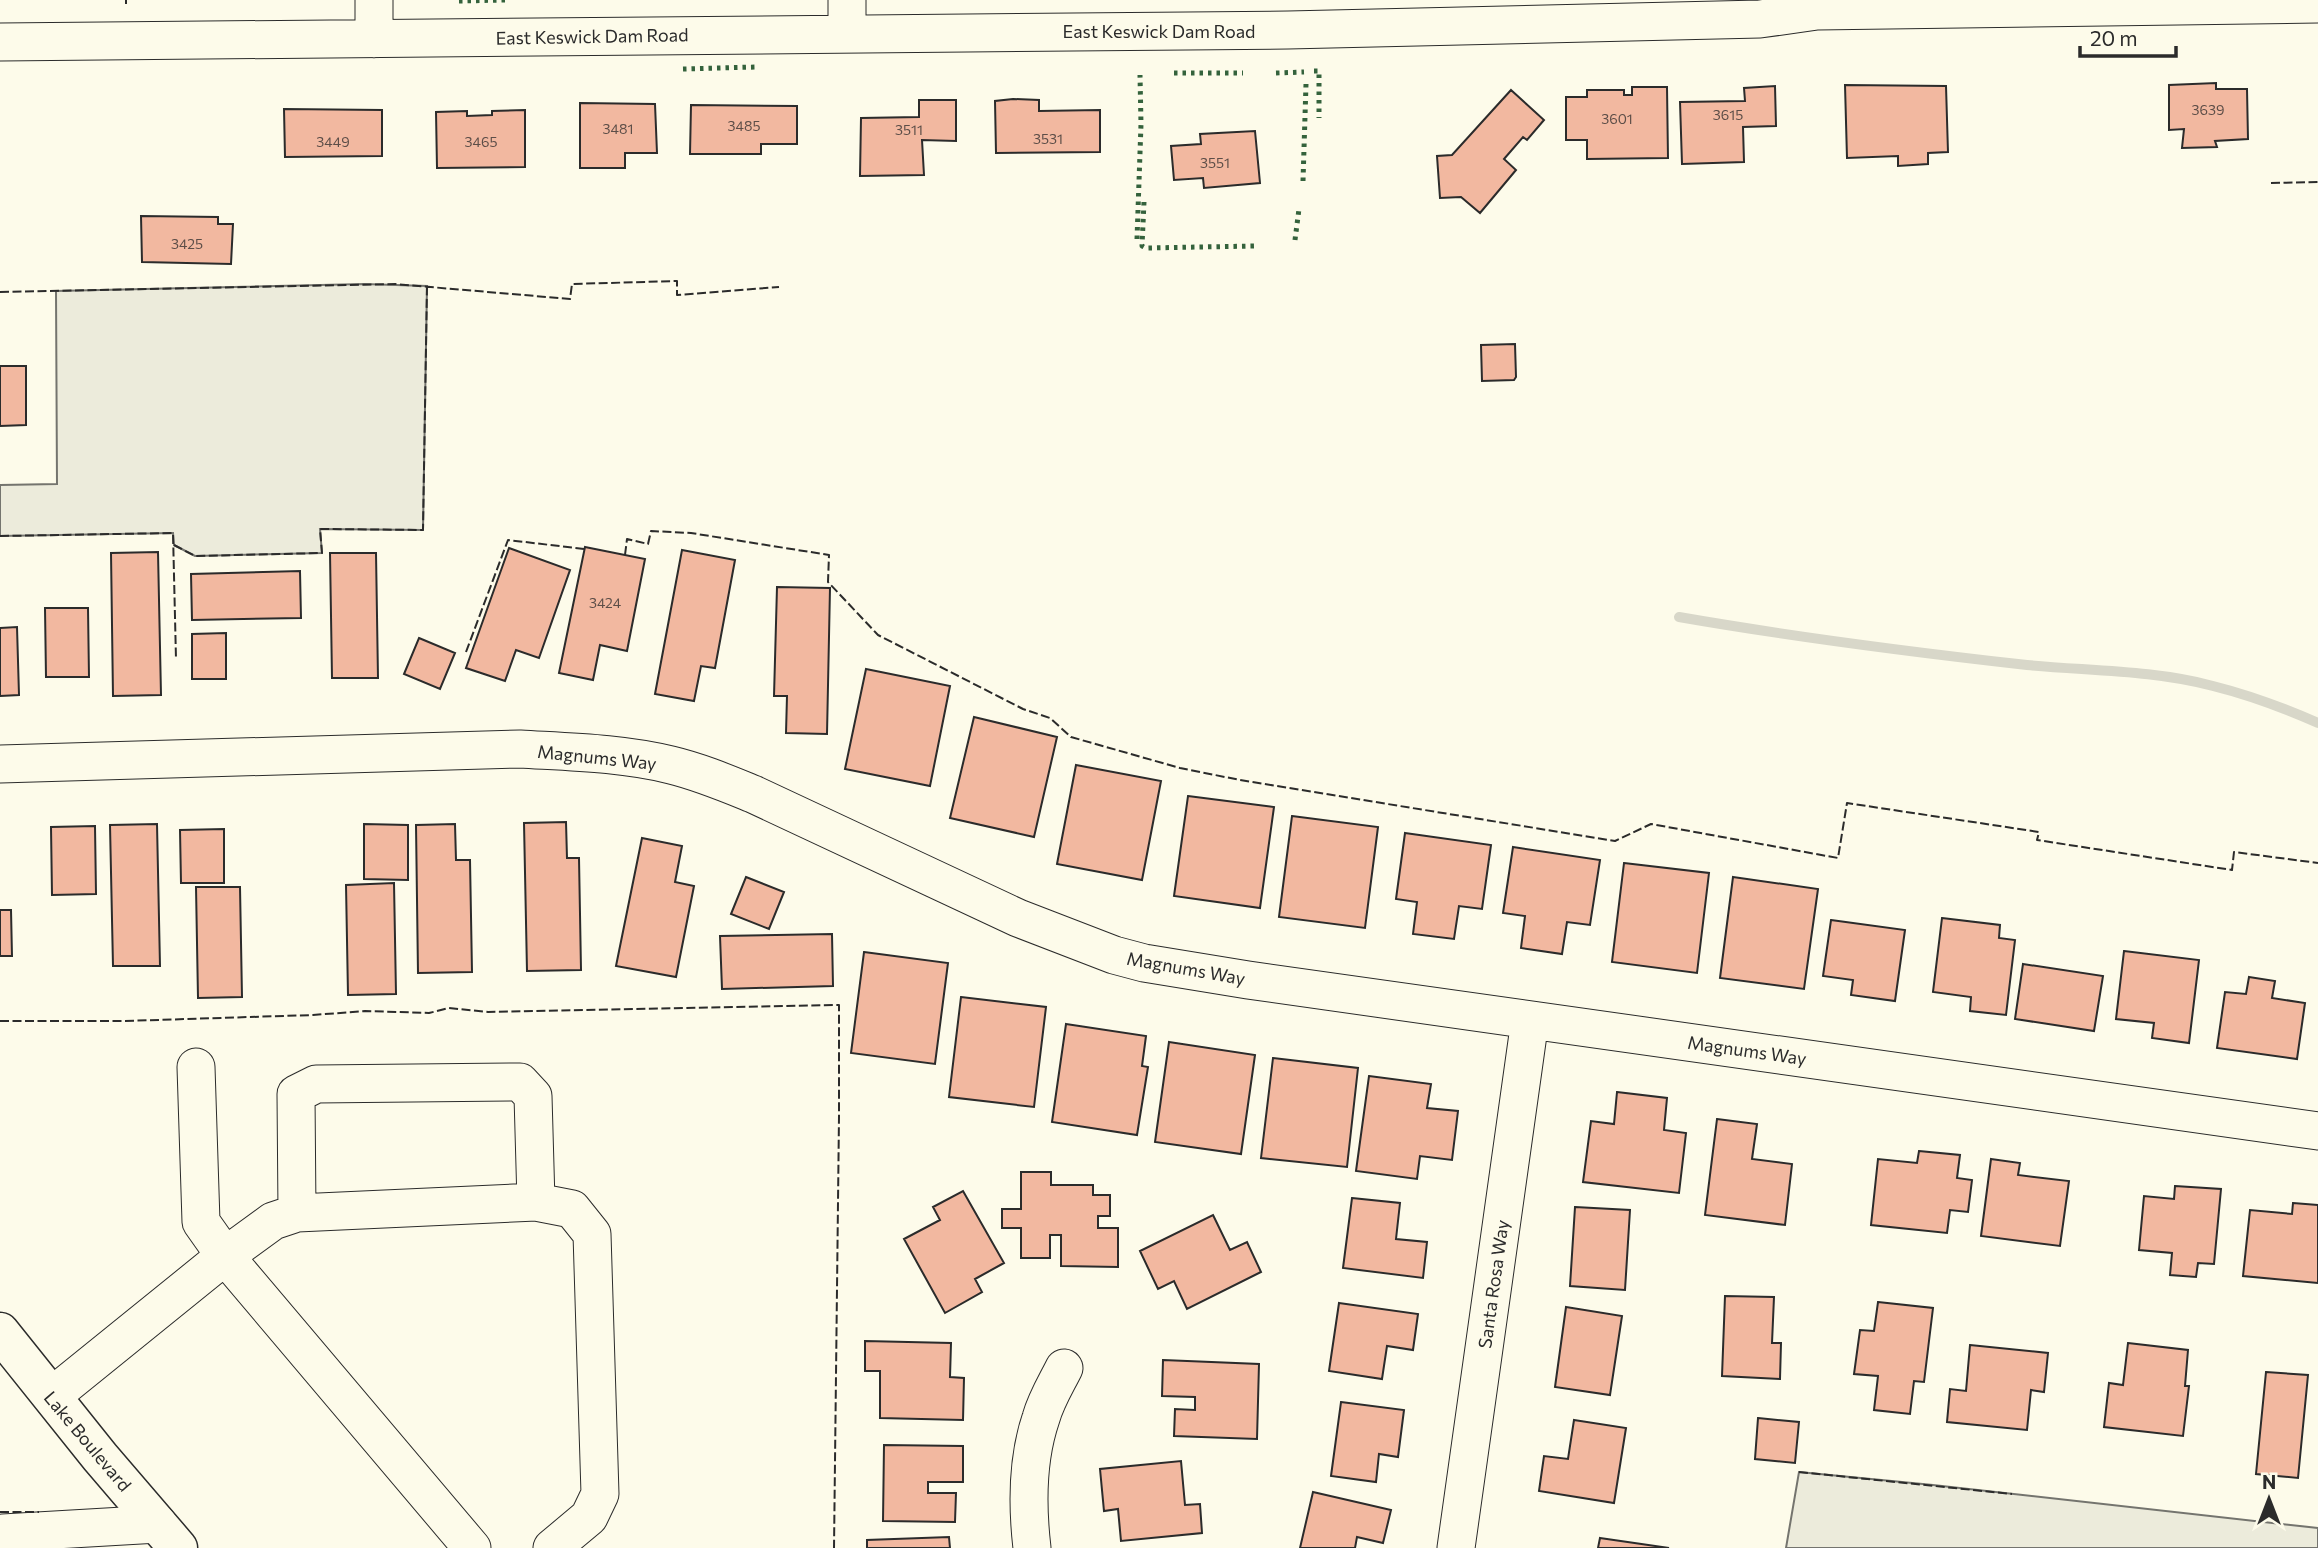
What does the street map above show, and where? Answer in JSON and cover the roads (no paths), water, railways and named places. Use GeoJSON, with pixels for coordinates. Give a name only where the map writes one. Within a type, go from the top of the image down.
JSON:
{"type":"FeatureCollection","features":[{"type":"Feature","properties":{"kind":"main road","name":"Lake Boulevard"},"geometry":{"type":"LineString","coordinates":[[0,1332],[168,1536]]}},
{"type":"Feature","properties":{"kind":"street"},"geometry":{"type":"LineString","coordinates":[[374,0],[374,38]]}},
{"type":"Feature","properties":{"kind":"street","name":"East Keswick Dam Road"},"geometry":{"type":"LineString","coordinates":[[0,42],[374,38],[847,16],[1288,30],[1760,19],[1817,6],[2318,4]]}},
{"type":"Feature","properties":{"kind":"street","name":"Magnums Way"},"geometry":{"type":"LineString","coordinates":[[0,764],[520,749],[585,752],[634,758],[710,777],[753,794],[1018,918],[1114,955],[1144,963],[2318,1131]]}},
{"type":"Feature","properties":{"kind":"street","name":"Santa Rosa Way"},"geometry":{"type":"LineString","coordinates":[[1457,1548],[1530,1020]]}},
{"type":"Feature","properties":{"kind":"street"},"geometry":{"type":"LineString","coordinates":[[197,1067],[201,1222],[225,1256],[472,1548]]}},
{"type":"Feature","properties":{"kind":"street"},"geometry":{"type":"LineString","coordinates":[[297,1213],[296,1094],[316,1084],[520,1082],[533,1096],[536,1202]]}},
{"type":"Feature","properties":{"kind":"street"},"geometry":{"type":"LineString","coordinates":[[51,1396],[225,1256],[273,1221],[297,1213],[536,1202],[572,1209],[592,1234],[600,1494],[589,1517],[552,1548]]}},
{"type":"Feature","properties":{"kind":"street"},"geometry":{"type":"LineString","coordinates":[[1032,1548],[1030,1469],[1035,1438],[1041,1415],[1063,1368]]}},
{"type":"Feature","properties":{"kind":"street"},"geometry":{"type":"LineString","coordinates":[[3,1538],[168,1536]]}},
{"type":"Feature","properties":{"kind":"waterway"},"geometry":{"type":"LineString","coordinates":[[1679,617],[1940,655],[2167,677],[2240,693],[2318,723]]}}]}
